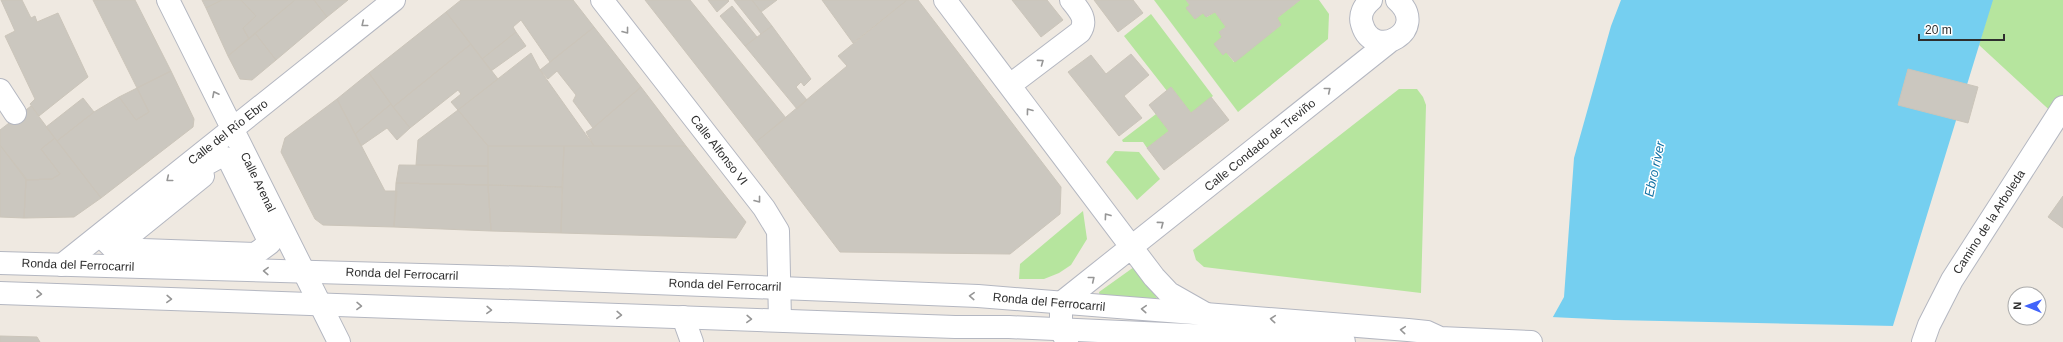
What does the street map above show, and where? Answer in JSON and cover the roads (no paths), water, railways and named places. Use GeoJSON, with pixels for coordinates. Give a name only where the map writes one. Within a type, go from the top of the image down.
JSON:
{"type":"FeatureCollection","features":[{"type":"Feature","properties":{"kind":"street","name":"Calle Arenal"},"geometry":{"type":"LineString","coordinates":[[168,0],[338,342]]}},
{"type":"Feature","properties":{"kind":"street","name":"Calle del Río Ebro"},"geometry":{"type":"LineString","coordinates":[[62,265],[394,0]]}},
{"type":"Feature","properties":{"kind":"street","name":"Calle Alfonso VI"},"geometry":{"type":"LineString","coordinates":[[602,0],[764,208],[778,231],[780,320]]}},
{"type":"Feature","properties":{"kind":"street"},"geometry":{"type":"LineString","coordinates":[[945,0],[1130,247],[1169,293],[1206,314]]}},
{"type":"Feature","properties":{"kind":"street"},"geometry":{"type":"LineString","coordinates":[[1010,85],[1080,32],[1084,22],[1082,16],[1071,0]]}},
{"type":"Feature","properties":{"kind":"street"},"geometry":{"type":"LineString","coordinates":[[1371,0],[1365,6],[1362,13],[1363,29],[1374,40],[1389,42]]}},
{"type":"Feature","properties":{"kind":"street","name":"Calle Condado de Treviño"},"geometry":{"type":"LineString","coordinates":[[1062,303],[1130,247],[1163,224],[1389,42],[1401,35],[1407,24],[1406,10],[1398,0]]}},
{"type":"Feature","properties":{"kind":"street"},"geometry":{"type":"LineString","coordinates":[[0,90],[16,113]]}},
{"type":"Feature","properties":{"kind":"street","name":"Camino de la Arboleda"},"geometry":{"type":"LineString","coordinates":[[1923,342],[1929,324],[1952,280],[2063,107]]}},
{"type":"Feature","properties":{"kind":"street"},"geometry":{"type":"LineString","coordinates":[[221,156],[229,160],[270,243],[255,254],[114,249],[107,242],[118,234],[124,239],[203,176],[199,168],[221,156]]}},
{"type":"Feature","properties":{"kind":"street","name":"Ronda del Ferrocarril"},"geometry":{"type":"LineString","coordinates":[[0,262],[779,287],[1010,298],[1408,330],[1427,332],[1437,340],[1531,342]]}},
{"type":"Feature","properties":{"kind":"street","name":"Ronda del Ferrocarril"},"geometry":{"type":"LineString","coordinates":[[0,293],[780,320],[1064,336],[1344,342]]}},
{"type":"Feature","properties":{"kind":"street"},"geometry":{"type":"LineString","coordinates":[[1062,303],[1064,336]]}},
{"type":"Feature","properties":{"kind":"street"},"geometry":{"type":"LineString","coordinates":[[683,317],[692,342]]}},
{"type":"Feature","properties":{"kind":"water","name":"Ebro river"},"geometry":{"type":"Polygon","coordinates":[[[1621,0],[1993,0],[1888,342],[1539,342],[1564,297],[1574,158],[1611,26],[1621,0]]]}}]}
